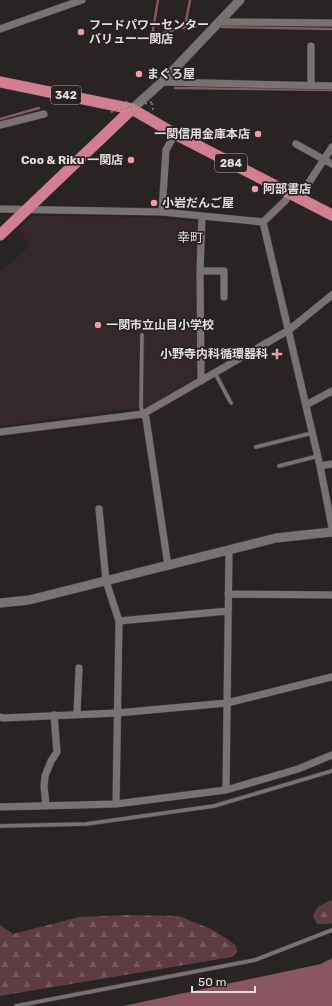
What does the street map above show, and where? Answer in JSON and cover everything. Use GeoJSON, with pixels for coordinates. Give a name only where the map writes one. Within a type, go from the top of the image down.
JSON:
{"type":"FeatureCollection","features":[{"type":"Feature","properties":{"kind":"highway","name":"342"},"geometry":{"type":"LineString","coordinates":[[0,82],[131,109]]}},
{"type":"Feature","properties":{"kind":"highway","name":"284"},"geometry":{"type":"LineString","coordinates":[[131,109],[175,134],[332,215]]}},
{"type":"Feature","properties":{"kind":"highway"},"geometry":{"type":"LineString","coordinates":[[0,235],[131,109]]}},
{"type":"Feature","properties":{"kind":"street"},"geometry":{"type":"LineString","coordinates":[[0,29],[82,0]]}},
{"type":"Feature","properties":{"kind":"street"},"geometry":{"type":"LineString","coordinates":[[131,109],[162,82],[240,0]]}},
{"type":"Feature","properties":{"kind":"street"},"geometry":{"type":"LineString","coordinates":[[220,22],[332,23]]}},
{"type":"Feature","properties":{"kind":"street"},"geometry":{"type":"LineString","coordinates":[[311,46],[311,86]]}},
{"type":"Feature","properties":{"kind":"street"},"geometry":{"type":"LineString","coordinates":[[162,82],[332,86]]}},
{"type":"Feature","properties":{"kind":"street"},"geometry":{"type":"LineString","coordinates":[[0,125],[44,114]]}},
{"type":"Feature","properties":{"kind":"street"},"geometry":{"type":"LineString","coordinates":[[162,212],[166,150],[175,134]]}},
{"type":"Feature","properties":{"kind":"street"},"geometry":{"type":"LineString","coordinates":[[296,144],[332,164]]}},
{"type":"Feature","properties":{"kind":"street"},"geometry":{"type":"LineString","coordinates":[[0,209],[162,212],[263,222],[285,201],[295,196],[332,147]]}},
{"type":"Feature","properties":{"kind":"street"},"geometry":{"type":"LineString","coordinates":[[201,381],[200,271],[202,216]]}},
{"type":"Feature","properties":{"kind":"street"},"geometry":{"type":"LineString","coordinates":[[263,222],[318,456],[332,527]]}},
{"type":"Feature","properties":{"kind":"street"},"geometry":{"type":"LineString","coordinates":[[200,271],[224,271],[224,297]]}},
{"type":"Feature","properties":{"kind":"street"},"geometry":{"type":"LineString","coordinates":[[0,432],[143,414],[289,330],[332,295]]}},
{"type":"Feature","properties":{"kind":"street"},"geometry":{"type":"LineString","coordinates":[[306,405],[332,391]]}},
{"type":"Feature","properties":{"kind":"street"},"geometry":{"type":"LineString","coordinates":[[143,414],[146,418],[168,566]]}},
{"type":"Feature","properties":{"kind":"street"},"geometry":{"type":"LineString","coordinates":[[320,466],[332,464]]}},
{"type":"Feature","properties":{"kind":"street"},"geometry":{"type":"LineString","coordinates":[[98,509],[106,581],[119,621],[116,804]]}},
{"type":"Feature","properties":{"kind":"street"},"geometry":{"type":"LineString","coordinates":[[0,603],[29,600],[276,538],[332,532]]}},
{"type":"Feature","properties":{"kind":"street"},"geometry":{"type":"LineString","coordinates":[[226,790],[229,550]]}},
{"type":"Feature","properties":{"kind":"street"},"geometry":{"type":"LineString","coordinates":[[228,594],[332,595]]}},
{"type":"Feature","properties":{"kind":"street"},"geometry":{"type":"LineString","coordinates":[[119,621],[228,610]]}},
{"type":"Feature","properties":{"kind":"street"},"geometry":{"type":"LineString","coordinates":[[77,714],[78,668]]}},
{"type":"Feature","properties":{"kind":"street"},"geometry":{"type":"LineString","coordinates":[[0,717],[117,713],[226,703],[332,677]]}},
{"type":"Feature","properties":{"kind":"street"},"geometry":{"type":"LineString","coordinates":[[46,806],[44,786],[45,776],[51,761],[57,752],[54,715]]}},
{"type":"Feature","properties":{"kind":"street"},"geometry":{"type":"LineString","coordinates":[[0,806],[116,804],[226,790],[298,769],[332,755]]}},
{"type":"Feature","properties":{"kind":"lane"},"geometry":{"type":"LineString","coordinates":[[142,335],[141,407],[143,414]]}},
{"type":"Feature","properties":{"kind":"lane"},"geometry":{"type":"LineString","coordinates":[[215,373],[231,403]]}},
{"type":"Feature","properties":{"kind":"lane"},"geometry":{"type":"LineString","coordinates":[[256,447],[312,433]]}},
{"type":"Feature","properties":{"kind":"lane"},"geometry":{"type":"LineString","coordinates":[[279,466],[318,456]]}},
{"type":"Feature","properties":{"kind":"lane"},"geometry":{"type":"LineString","coordinates":[[0,826],[86,824],[214,806],[332,771]]}},
{"type":"Feature","properties":{"kind":"lane"},"geometry":{"type":"LineString","coordinates":[[16,1006],[255,960],[332,930]]}},
{"type":"Feature","properties":{"kind":"path"},"geometry":{"type":"LineString","coordinates":[[110,112],[131,109],[152,102],[153,110],[158,113]]}},
{"type":"Feature","properties":{"kind":"path"},"geometry":{"type":"LineString","coordinates":[[131,109],[141,121]]}},
{"type":"Feature","properties":{"kind":"shaded area","name":"一関市立山目小学校"},"geometry":{"type":"Polygon","coordinates":[[[33,216],[149,217],[198,222],[196,378],[147,407],[0,426],[0,272],[30,246],[19,228],[33,216]]]}},
{"type":"Feature","properties":{"kind":"shaded area"},"geometry":{"type":"Polygon","coordinates":[[[332,958],[332,1006],[123,1006],[321,964],[332,958]]]}},
{"type":"Feature","properties":{"kind":"green space"},"geometry":{"type":"Polygon","coordinates":[[[332,900],[332,923],[317,924],[313,916],[316,910],[323,904],[332,900]]]}},
{"type":"Feature","properties":{"kind":"green space"},"geometry":{"type":"Polygon","coordinates":[[[127,915],[179,916],[211,929],[229,940],[236,946],[237,952],[232,957],[0,996],[0,925],[13,934],[79,917],[127,915]]]}},
{"type":"Feature","properties":{"kind":"waterway"},"geometry":{"type":"LineString","coordinates":[[158,0],[152,36],[185,27],[196,27]]}},
{"type":"Feature","properties":{"kind":"waterway"},"geometry":{"type":"LineString","coordinates":[[185,27],[190,0]]}},
{"type":"Feature","properties":{"kind":"waterway"},"geometry":{"type":"LineString","coordinates":[[222,27],[332,29]]}},
{"type":"Feature","properties":{"kind":"waterway"},"geometry":{"type":"LineString","coordinates":[[175,88],[332,90]]}},
{"type":"Feature","properties":{"kind":"waterway"},"geometry":{"type":"LineString","coordinates":[[0,119],[39,108]]}},
{"type":"Feature","properties":{"kind":"place","name":"フードパワーセンター バリュー一関店"},"geometry":{"type":"Point","coordinates":[81,32]}},
{"type":"Feature","properties":{"kind":"place","name":"まぐろ屋"},"geometry":{"type":"Point","coordinates":[139,74]}},
{"type":"Feature","properties":{"kind":"place","name":"一関信用金庫本店"},"geometry":{"type":"Point","coordinates":[258,134]}},
{"type":"Feature","properties":{"kind":"place","name":"Coo & Riku 一関店"},"geometry":{"type":"Point","coordinates":[131,160]}},
{"type":"Feature","properties":{"kind":"place","name":"阿部書店"},"geometry":{"type":"Point","coordinates":[255,189]}},
{"type":"Feature","properties":{"kind":"place","name":"小岩だんご屋"},"geometry":{"type":"Point","coordinates":[154,203]}},
{"type":"Feature","properties":{"kind":"place","name":"一関市立山目小学校"},"geometry":{"type":"Point","coordinates":[98,325]}},
{"type":"Feature","properties":{"kind":"place","name":"小野寺内科循環器科"},"geometry":{"type":"Point","coordinates":[277,354]}},
{"type":"Feature","properties":{"kind":"district","name":"幸町"},"geometry":{"type":"Point","coordinates":[190,237]}}]}
